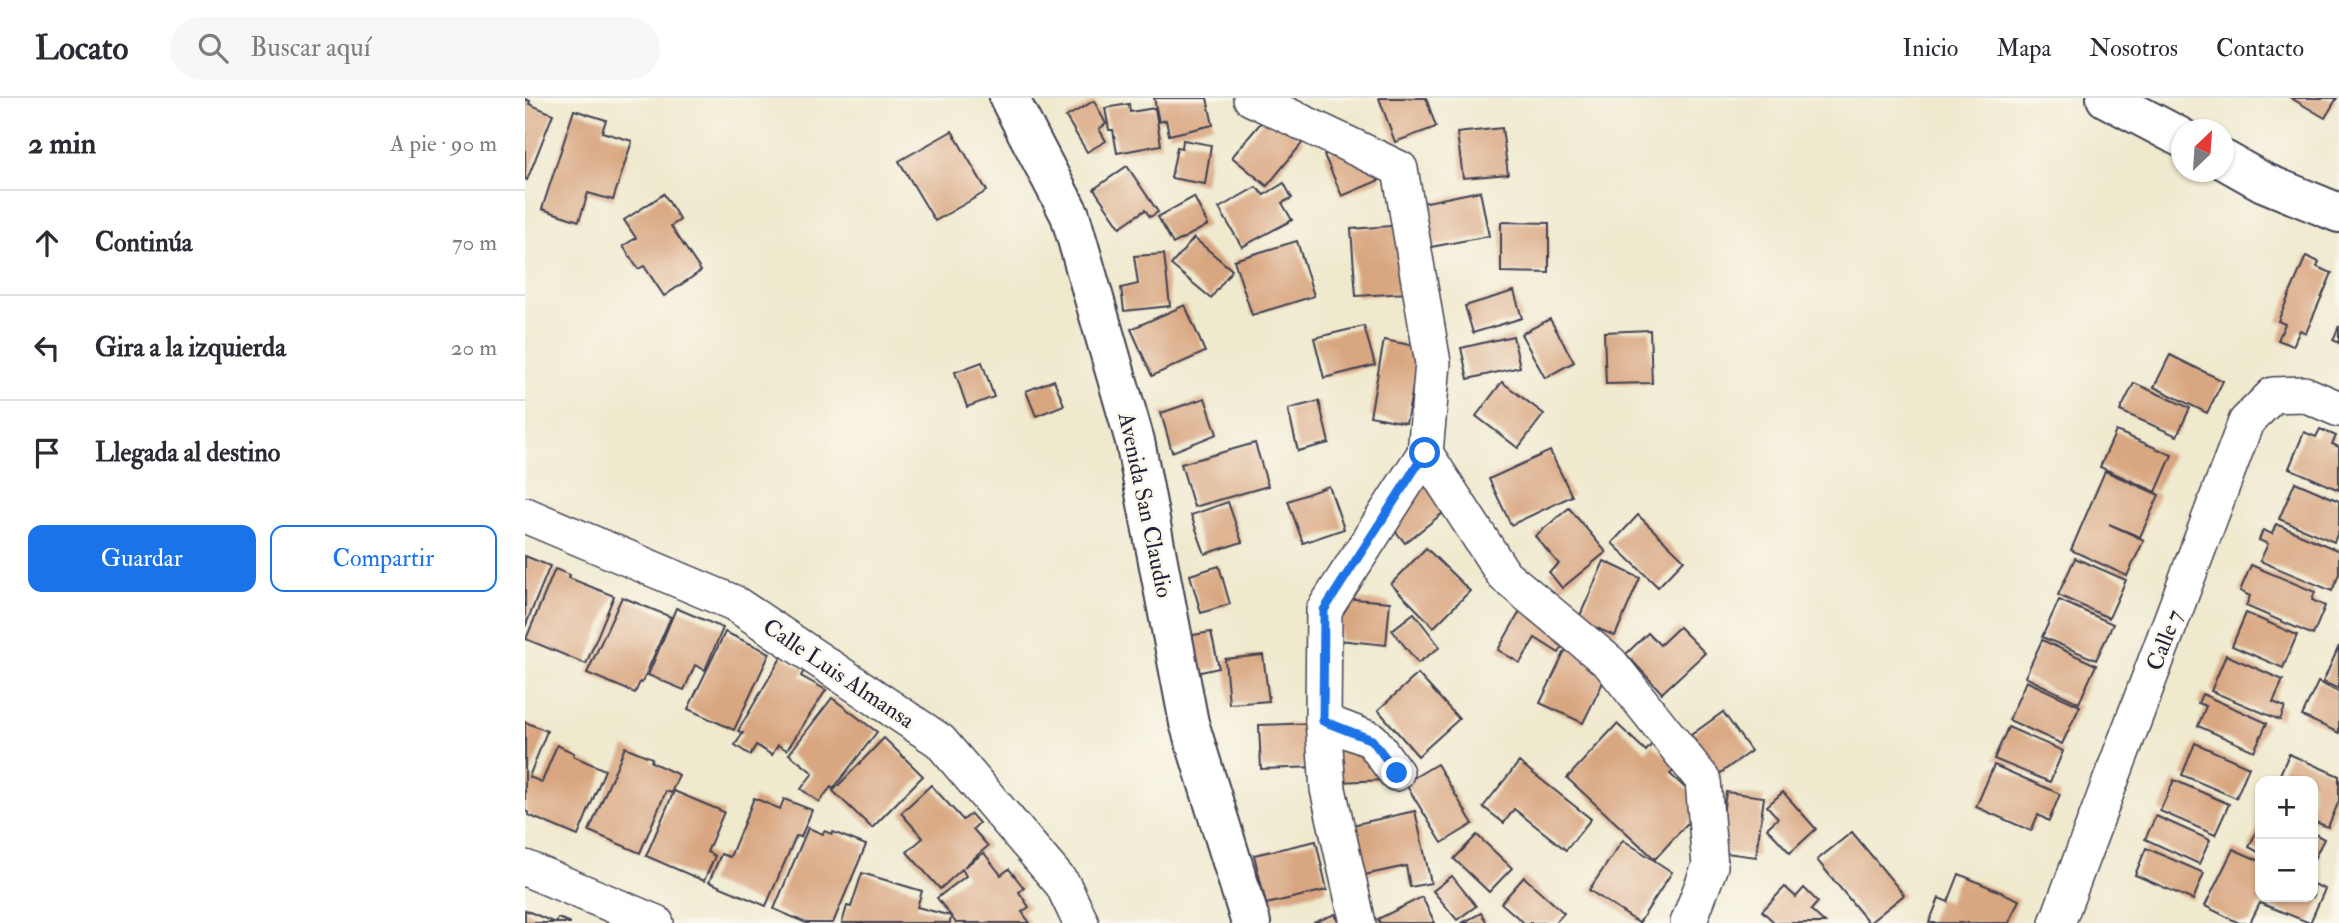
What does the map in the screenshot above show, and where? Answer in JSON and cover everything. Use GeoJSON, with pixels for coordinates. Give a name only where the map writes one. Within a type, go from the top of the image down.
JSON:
{"type":"FeatureCollection","features":[{"type":"Feature","properties":{"kind":"street","name":"Avenida San Claudio"},"geometry":{"type":"LineString","coordinates":[[1009,98],[1074,226],[1135,441],[1189,723],[1251,923]]}},
{"type":"Feature","properties":{"kind":"street"},"geometry":{"type":"LineString","coordinates":[[1251,98],[1400,169],[1433,363],[1425,453],[1324,610],[1323,721],[1328,789],[1358,923]]}},
{"type":"Feature","properties":{"kind":"street"},"geometry":{"type":"LineString","coordinates":[[2106,98],[2171,132]]}},
{"type":"Feature","properties":{"kind":"street"},"geometry":{"type":"LineString","coordinates":[[2234,166],[2263,182],[2339,213]]}},
{"type":"Feature","properties":{"kind":"street","name":"Calle 7"},"geometry":{"type":"LineString","coordinates":[[2057,923],[2246,422],[2273,394],[2304,394],[2339,409]]}},
{"type":"Feature","properties":{"kind":"street"},"geometry":{"type":"LineString","coordinates":[[1425,453],[1504,575],[1610,663],[1703,780],[1710,866],[1688,923]]}},
{"type":"Feature","properties":{"kind":"street","name":"Calle Luis Almansa"},"geometry":{"type":"LineString","coordinates":[[525,515],[734,603],[940,741],[1063,886],[1081,923]]}},
{"type":"Feature","properties":{"kind":"street"},"geometry":{"type":"LineString","coordinates":[[1323,721],[1372,740],[1397,773]]}},
{"type":"Feature","properties":{"kind":"street"},"geometry":{"type":"LineString","coordinates":[[525,868],[656,923]]}},
{"type":"Feature","properties":{"kind":"building"},"geometry":{"type":"Polygon","coordinates":[[[1154,98],[1207,98],[1213,125],[1169,135],[1166,120],[1159,122],[1154,98]]]}},
{"type":"Feature","properties":{"kind":"building"},"geometry":{"type":"Polygon","coordinates":[[[1379,98],[1426,98],[1436,127],[1395,142],[1379,98]]]}},
{"type":"Feature","properties":{"kind":"building"},"geometry":{"type":"Polygon","coordinates":[[[2291,98],[2337,98],[2325,118],[2291,98]]]}},
{"type":"Feature","properties":{"kind":"building"},"geometry":{"type":"Polygon","coordinates":[[[525,99],[530,101],[529,104],[553,114],[527,180],[525,179],[525,99]]]}},
{"type":"Feature","properties":{"kind":"building"},"geometry":{"type":"Polygon","coordinates":[[[1094,101],[1106,124],[1099,129],[1106,141],[1087,152],[1066,117],[1094,101]]]}},
{"type":"Feature","properties":{"kind":"building"},"geometry":{"type":"Polygon","coordinates":[[[1129,104],[1130,112],[1155,108],[1161,145],[1117,153],[1105,108],[1129,104]]]}},
{"type":"Feature","properties":{"kind":"building"},"geometry":{"type":"Polygon","coordinates":[[[574,110],[606,120],[602,132],[632,141],[613,200],[588,193],[579,221],[542,209],[574,110]]]}},
{"type":"Feature","properties":{"kind":"building"},"geometry":{"type":"Polygon","coordinates":[[[1269,113],[1304,141],[1267,186],[1232,157],[1269,113]]]}},
{"type":"Feature","properties":{"kind":"building"},"geometry":{"type":"Polygon","coordinates":[[[1502,128],[1508,174],[1463,178],[1457,133],[1502,128]]]}},
{"type":"Feature","properties":{"kind":"building"},"geometry":{"type":"Polygon","coordinates":[[[952,131],[987,191],[935,221],[899,161],[952,131]]]}},
{"type":"Feature","properties":{"kind":"building"},"geometry":{"type":"Polygon","coordinates":[[[1363,137],[1382,179],[1342,196],[1324,155],[1363,137]]]}},
{"type":"Feature","properties":{"kind":"building"},"geometry":{"type":"Polygon","coordinates":[[[1183,140],[1211,145],[1205,184],[1171,178],[1177,147],[1182,148],[1183,140]]]}},
{"type":"Feature","properties":{"kind":"building"},"geometry":{"type":"Polygon","coordinates":[[[1127,166],[1158,212],[1150,217],[1145,210],[1120,227],[1094,189],[1127,166]]]}},
{"type":"Feature","properties":{"kind":"building"},"geometry":{"type":"Polygon","coordinates":[[[1284,183],[1292,198],[1282,203],[1292,220],[1242,247],[1219,208],[1256,187],[1264,195],[1284,183]]]}},
{"type":"Feature","properties":{"kind":"building"},"geometry":{"type":"Polygon","coordinates":[[[1480,191],[1489,236],[1431,247],[1422,203],[1480,191]]]}},
{"type":"Feature","properties":{"kind":"building"},"geometry":{"type":"Polygon","coordinates":[[[664,194],[680,220],[671,226],[701,271],[664,296],[644,266],[638,269],[623,246],[636,238],[624,220],[664,194]]]}},
{"type":"Feature","properties":{"kind":"building"},"geometry":{"type":"Polygon","coordinates":[[[1194,197],[1208,225],[1173,244],[1158,217],[1194,197]]]}},
{"type":"Feature","properties":{"kind":"building"},"geometry":{"type":"Polygon","coordinates":[[[1501,222],[1549,223],[1549,273],[1501,272],[1501,222]]]}},
{"type":"Feature","properties":{"kind":"building"},"geometry":{"type":"Polygon","coordinates":[[[1404,225],[1408,293],[1356,296],[1351,229],[1404,225]]]}},
{"type":"Feature","properties":{"kind":"building"},"geometry":{"type":"Polygon","coordinates":[[[1194,238],[1232,270],[1211,298],[1171,265],[1194,238]]]}},
{"type":"Feature","properties":{"kind":"building"},"geometry":{"type":"Polygon","coordinates":[[[1297,241],[1314,296],[1252,315],[1234,260],[1297,241]]]}},
{"type":"Feature","properties":{"kind":"building"},"geometry":{"type":"Polygon","coordinates":[[[1164,254],[1170,306],[1124,311],[1121,288],[1138,284],[1134,256],[1164,254]]]}},
{"type":"Feature","properties":{"kind":"building"},"geometry":{"type":"Polygon","coordinates":[[[2306,256],[2319,262],[2317,267],[2332,273],[2306,333],[2300,330],[2293,346],[2278,340],[2285,324],[2278,321],[2306,256]]]}},
{"type":"Feature","properties":{"kind":"building"},"geometry":{"type":"Polygon","coordinates":[[[1514,291],[1522,318],[1473,333],[1465,306],[1514,291]]]}},
{"type":"Feature","properties":{"kind":"building"},"geometry":{"type":"Polygon","coordinates":[[[1185,305],[1205,352],[1152,376],[1131,329],[1185,305]]]}},
{"type":"Feature","properties":{"kind":"building"},"geometry":{"type":"Polygon","coordinates":[[[1550,319],[1574,362],[1545,378],[1521,334],[1550,319]]]}},
{"type":"Feature","properties":{"kind":"building"},"geometry":{"type":"Polygon","coordinates":[[[1364,326],[1375,365],[1324,378],[1314,338],[1364,326]]]}},
{"type":"Feature","properties":{"kind":"building"},"geometry":{"type":"Polygon","coordinates":[[[2339,326],[2339,343],[2333,340],[2339,326]]]}},
{"type":"Feature","properties":{"kind":"building"},"geometry":{"type":"Polygon","coordinates":[[[1650,330],[1652,383],[1606,384],[1604,332],[1650,330]]]}},
{"type":"Feature","properties":{"kind":"building"},"geometry":{"type":"Polygon","coordinates":[[[1513,336],[1520,367],[1468,379],[1461,348],[1513,336]]]}},
{"type":"Feature","properties":{"kind":"building"},"geometry":{"type":"Polygon","coordinates":[[[1384,340],[1421,347],[1406,423],[1370,416],[1384,340]]]}},
{"type":"Feature","properties":{"kind":"building"},"geometry":{"type":"Polygon","coordinates":[[[2170,355],[2223,381],[2207,413],[2154,387],[2170,355]]]}},
{"type":"Feature","properties":{"kind":"building"},"geometry":{"type":"Polygon","coordinates":[[[982,362],[994,397],[967,407],[955,372],[982,362]]]}},
{"type":"Feature","properties":{"kind":"building"},"geometry":{"type":"Polygon","coordinates":[[[1054,380],[1064,405],[1036,416],[1026,391],[1054,380]]]}},
{"type":"Feature","properties":{"kind":"building"},"geometry":{"type":"Polygon","coordinates":[[[1502,382],[1544,414],[1518,448],[1476,416],[1502,382]]]}},
{"type":"Feature","properties":{"kind":"building"},"geometry":{"type":"Polygon","coordinates":[[[2134,383],[2190,408],[2177,436],[2120,411],[2134,383]]]}},
{"type":"Feature","properties":{"kind":"building"},"geometry":{"type":"Polygon","coordinates":[[[1205,398],[1217,434],[1172,452],[1161,413],[1205,398]]]}},
{"type":"Feature","properties":{"kind":"building"},"geometry":{"type":"Polygon","coordinates":[[[1319,401],[1329,443],[1298,451],[1288,409],[1319,401]]]}},
{"type":"Feature","properties":{"kind":"building"},"geometry":{"type":"Polygon","coordinates":[[[2320,429],[2336,436],[2332,444],[2339,447],[2339,490],[2289,468],[2304,432],[2316,437],[2320,429]]]}},
{"type":"Feature","properties":{"kind":"building"},"geometry":{"type":"Polygon","coordinates":[[[2116,431],[2172,455],[2156,492],[2100,467],[2116,431]]]}},
{"type":"Feature","properties":{"kind":"building"},"geometry":{"type":"Polygon","coordinates":[[[1255,443],[1268,486],[1194,507],[1181,464],[1255,443]]]}},
{"type":"Feature","properties":{"kind":"building"},"geometry":{"type":"Polygon","coordinates":[[[1550,451],[1572,496],[1511,525],[1489,479],[1550,451]]]}},
{"type":"Feature","properties":{"kind":"building"},"geometry":{"type":"Polygon","coordinates":[[[2105,471],[2159,495],[2140,537],[2109,524],[2144,540],[2127,576],[2071,550],[2105,471]]]}},
{"type":"Feature","properties":{"kind":"building"},"geometry":{"type":"Polygon","coordinates":[[[1429,476],[1453,505],[1405,543],[1386,519],[1429,476]]]}},
{"type":"Feature","properties":{"kind":"building"},"geometry":{"type":"Polygon","coordinates":[[[2295,482],[2339,501],[2339,530],[2334,542],[2279,519],[2295,482]]]}},
{"type":"Feature","properties":{"kind":"building"},"geometry":{"type":"Polygon","coordinates":[[[1329,486],[1344,529],[1303,543],[1288,501],[1329,486]]]}},
{"type":"Feature","properties":{"kind":"building"},"geometry":{"type":"Polygon","coordinates":[[[1228,502],[1242,542],[1205,554],[1191,515],[1228,502]]]}},
{"type":"Feature","properties":{"kind":"building"},"geometry":{"type":"Polygon","coordinates":[[[1569,508],[1606,552],[1562,588],[1549,572],[1559,564],[1535,536],[1569,508]]]}},
{"type":"Feature","properties":{"kind":"building"},"geometry":{"type":"Polygon","coordinates":[[[1638,515],[1684,560],[1658,587],[1612,543],[1638,515]]]}},
{"type":"Feature","properties":{"kind":"building"},"geometry":{"type":"Polygon","coordinates":[[[2276,524],[2339,551],[2339,574],[2332,591],[2260,561],[2268,544],[2259,540],[2263,530],[2272,534],[2276,524]]]}},
{"type":"Feature","properties":{"kind":"building"},"geometry":{"type":"Polygon","coordinates":[[[1426,548],[1470,591],[1434,627],[1391,584],[1426,548]]]}},
{"type":"Feature","properties":{"kind":"building"},"geometry":{"type":"Polygon","coordinates":[[[525,556],[550,566],[525,627],[525,556]]]}},
{"type":"Feature","properties":{"kind":"building"},"geometry":{"type":"Polygon","coordinates":[[[2075,558],[2126,580],[2109,618],[2058,595],[2075,558]]]}},
{"type":"Feature","properties":{"kind":"building"},"geometry":{"type":"Polygon","coordinates":[[[1604,561],[1640,578],[1615,636],[1578,620],[1604,561]]]}},
{"type":"Feature","properties":{"kind":"building"},"geometry":{"type":"Polygon","coordinates":[[[2251,565],[2315,592],[2312,600],[2325,606],[2313,635],[2246,606],[2250,596],[2240,591],[2251,565]]]}},
{"type":"Feature","properties":{"kind":"building"},"geometry":{"type":"Polygon","coordinates":[[[1219,566],[1230,604],[1201,613],[1190,575],[1219,566]]]}},
{"type":"Feature","properties":{"kind":"building"},"geometry":{"type":"Polygon","coordinates":[[[555,569],[570,575],[569,578],[614,596],[586,664],[526,639],[555,569]]]}},
{"type":"Feature","properties":{"kind":"building"},"geometry":{"type":"Polygon","coordinates":[[[622,597],[671,617],[635,693],[587,673],[622,597]]]}},
{"type":"Feature","properties":{"kind":"building"},"geometry":{"type":"Polygon","coordinates":[[[1342,598],[1390,602],[1386,645],[1339,640],[1342,598]]]}},
{"type":"Feature","properties":{"kind":"building"},"geometry":{"type":"Polygon","coordinates":[[[2059,600],[2113,624],[2096,660],[2042,637],[2059,600]]]}},
{"type":"Feature","properties":{"kind":"building"},"geometry":{"type":"Polygon","coordinates":[[[1523,606],[1570,633],[1559,653],[1535,638],[1520,663],[1498,650],[1523,606]]]}},
{"type":"Feature","properties":{"kind":"building"},"geometry":{"type":"Polygon","coordinates":[[[676,608],[723,628],[705,670],[695,665],[684,690],[648,675],[676,608]]]}},
{"type":"Feature","properties":{"kind":"building"},"geometry":{"type":"Polygon","coordinates":[[[1414,613],[1440,647],[1418,663],[1392,630],[1414,613]]]}},
{"type":"Feature","properties":{"kind":"building"},"geometry":{"type":"Polygon","coordinates":[[[2246,613],[2297,635],[2283,668],[2232,646],[2246,613]]]}},
{"type":"Feature","properties":{"kind":"building"},"geometry":{"type":"Polygon","coordinates":[[[1679,627],[1705,653],[1662,693],[1626,654],[1648,633],[1660,645],[1679,627]]]}},
{"type":"Feature","properties":{"kind":"building"},"geometry":{"type":"Polygon","coordinates":[[[725,632],[770,653],[734,730],[688,709],[725,632]]]}},
{"type":"Feature","properties":{"kind":"building"},"geometry":{"type":"Polygon","coordinates":[[[1211,632],[1219,668],[1196,673],[1188,636],[1211,632]]]}},
{"type":"Feature","properties":{"kind":"building"},"geometry":{"type":"Polygon","coordinates":[[[2042,640],[2096,665],[2079,703],[2025,677],[2042,640]]]}},
{"type":"Feature","properties":{"kind":"building"},"geometry":{"type":"Polygon","coordinates":[[[1568,645],[1611,666],[1583,723],[1540,703],[1568,645]]]}},
{"type":"Feature","properties":{"kind":"building"},"geometry":{"type":"Polygon","coordinates":[[[2339,646],[2339,689],[2323,682],[2339,646]]]}},
{"type":"Feature","properties":{"kind":"building"},"geometry":{"type":"Polygon","coordinates":[[[1263,655],[1269,701],[1229,704],[1225,659],[1263,655]]]}},
{"type":"Feature","properties":{"kind":"building"},"geometry":{"type":"Polygon","coordinates":[[[2226,655],[2283,680],[2273,702],[2285,707],[2280,720],[2211,691],[2226,655]]]}},
{"type":"Feature","properties":{"kind":"building"},"geometry":{"type":"Polygon","coordinates":[[[782,656],[805,669],[801,676],[826,690],[787,750],[778,745],[772,755],[756,745],[750,755],[735,745],[743,733],[738,731],[782,656]]]}},
{"type":"Feature","properties":{"kind":"building"},"geometry":{"type":"Polygon","coordinates":[[[1418,674],[1459,719],[1418,756],[1378,710],[1418,674]]]}},
{"type":"Feature","properties":{"kind":"building"},"geometry":{"type":"Polygon","coordinates":[[[2026,681],[2080,706],[2062,744],[2009,720],[2026,681]]]}},
{"type":"Feature","properties":{"kind":"building"},"geometry":{"type":"Polygon","coordinates":[[[2318,682],[2339,692],[2339,733],[2302,716],[2318,682]]]}},
{"type":"Feature","properties":{"kind":"building"},"geometry":{"type":"Polygon","coordinates":[[[2202,694],[2267,723],[2254,751],[2198,726],[2206,706],[2198,703],[2202,694]]]}},
{"type":"Feature","properties":{"kind":"building"},"geometry":{"type":"Polygon","coordinates":[[[832,698],[877,732],[833,789],[831,787],[819,802],[801,789],[813,773],[789,754],[832,698]]]}},
{"type":"Feature","properties":{"kind":"building"},"geometry":{"type":"Polygon","coordinates":[[[1723,712],[1751,751],[1719,774],[1691,735],[1723,712]]]}},
{"type":"Feature","properties":{"kind":"building"},"geometry":{"type":"Polygon","coordinates":[[[525,722],[547,731],[529,777],[542,782],[557,745],[574,753],[573,756],[605,770],[578,836],[528,815],[525,811],[525,722]]]}},
{"type":"Feature","properties":{"kind":"building"},"geometry":{"type":"Polygon","coordinates":[[[1314,723],[1316,767],[1261,769],[1259,725],[1314,723]]]}},
{"type":"Feature","properties":{"kind":"building"},"geometry":{"type":"Polygon","coordinates":[[[1617,724],[1646,751],[1652,744],[1678,767],[1670,774],[1704,805],[1655,859],[1567,778],[1617,724]]]}},
{"type":"Feature","properties":{"kind":"building"},"geometry":{"type":"Polygon","coordinates":[[[2008,727],[2063,751],[2050,782],[1994,759],[2008,727]]]}},
{"type":"Feature","properties":{"kind":"building"},"geometry":{"type":"Polygon","coordinates":[[[1335,736],[1373,745],[1387,780],[1337,782],[1335,736]]]}},
{"type":"Feature","properties":{"kind":"building"},"geometry":{"type":"Polygon","coordinates":[[[884,738],[923,776],[872,828],[833,791],[884,738]]]}},
{"type":"Feature","properties":{"kind":"building"},"geometry":{"type":"Polygon","coordinates":[[[2195,743],[2249,767],[2236,798],[2182,775],[2195,743]]]}},
{"type":"Feature","properties":{"kind":"building"},"geometry":{"type":"Polygon","coordinates":[[[625,747],[652,758],[651,762],[679,775],[671,793],[666,791],[640,853],[589,831],[625,747]]]}},
{"type":"Feature","properties":{"kind":"building"},"geometry":{"type":"Polygon","coordinates":[[[2289,754],[2339,776],[2339,801],[2328,827],[2318,823],[2318,776],[2279,776],[2289,754]]]}},
{"type":"Feature","properties":{"kind":"building"},"geometry":{"type":"Polygon","coordinates":[[[1519,762],[1591,819],[1566,850],[1514,809],[1504,823],[1483,807],[1519,762]]]}},
{"type":"Feature","properties":{"kind":"building"},"geometry":{"type":"Polygon","coordinates":[[[1437,764],[1473,824],[1442,843],[1405,783],[1437,764]]]}},
{"type":"Feature","properties":{"kind":"building"},"geometry":{"type":"Polygon","coordinates":[[[1994,765],[2060,794],[2049,821],[2038,815],[2031,831],[1976,807],[1994,765]]]}},
{"type":"Feature","properties":{"kind":"building"},"geometry":{"type":"Polygon","coordinates":[[[2174,780],[2229,804],[2215,835],[2160,811],[2174,780]]]}},
{"type":"Feature","properties":{"kind":"building"},"geometry":{"type":"Polygon","coordinates":[[[931,785],[963,820],[971,814],[979,823],[973,829],[988,846],[964,867],[984,853],[1001,875],[1009,869],[1024,888],[1019,892],[1029,907],[1022,912],[1030,923],[956,923],[937,898],[966,876],[962,869],[940,889],[907,852],[923,838],[901,813],[931,785]]]}},
{"type":"Feature","properties":{"kind":"building"},"geometry":{"type":"Polygon","coordinates":[[[674,791],[724,812],[707,852],[715,856],[704,881],[646,856],[674,791]]]}},
{"type":"Feature","properties":{"kind":"building"},"geometry":{"type":"Polygon","coordinates":[[[1726,792],[1764,797],[1756,857],[1718,852],[1726,792]]]}},
{"type":"Feature","properties":{"kind":"building"},"geometry":{"type":"Polygon","coordinates":[[[1783,792],[1816,829],[1790,853],[1767,828],[1778,818],[1767,806],[1783,792]]]}},
{"type":"Feature","properties":{"kind":"building"},"geometry":{"type":"Polygon","coordinates":[[[754,798],[780,809],[784,799],[812,810],[801,837],[796,836],[766,906],[709,882],[721,854],[730,857],[754,798]]]}},
{"type":"Feature","properties":{"kind":"building"},"geometry":{"type":"Polygon","coordinates":[[[1415,811],[1431,883],[1410,887],[1406,866],[1355,877],[1343,827],[1415,811]]]}},
{"type":"Feature","properties":{"kind":"building"},"geometry":{"type":"Polygon","coordinates":[[[2156,816],[2210,840],[2199,864],[2145,839],[2156,816]]]}},
{"type":"Feature","properties":{"kind":"building"},"geometry":{"type":"Polygon","coordinates":[[[808,828],[823,834],[824,831],[833,832],[866,845],[833,923],[806,923],[774,909],[808,828]]]}},
{"type":"Feature","properties":{"kind":"building"},"geometry":{"type":"Polygon","coordinates":[[[1852,832],[1904,895],[1869,923],[1817,860],[1852,832]]]}},
{"type":"Feature","properties":{"kind":"building"},"geometry":{"type":"Polygon","coordinates":[[[2255,834],[2255,850],[2249,847],[2255,834]]]}},
{"type":"Feature","properties":{"kind":"building"},"geometry":{"type":"Polygon","coordinates":[[[1477,835],[1512,868],[1489,892],[1454,859],[1477,835]]]}},
{"type":"Feature","properties":{"kind":"building"},"geometry":{"type":"Polygon","coordinates":[[[2318,836],[2324,839],[2318,851],[2318,836]]]}},
{"type":"Feature","properties":{"kind":"building"},"geometry":{"type":"Polygon","coordinates":[[[1623,840],[1672,872],[1639,923],[1589,890],[1623,840]]]}},
{"type":"Feature","properties":{"kind":"building"},"geometry":{"type":"Polygon","coordinates":[[[1316,841],[1327,890],[1266,904],[1254,855],[1316,841]]]}},
{"type":"Feature","properties":{"kind":"building"},"geometry":{"type":"Polygon","coordinates":[[[2146,848],[2204,873],[2193,900],[2135,875],[2146,848]]]}},
{"type":"Feature","properties":{"kind":"building"},"geometry":{"type":"Polygon","coordinates":[[[2233,849],[2255,859],[2255,902],[2318,902],[2318,886],[2325,889],[2310,923],[2260,903],[2250,923],[2239,923],[2205,906],[2233,849]]]}},
{"type":"Feature","properties":{"kind":"building"},"geometry":{"type":"Polygon","coordinates":[[[862,873],[922,891],[917,907],[951,916],[950,923],[842,923],[847,906],[851,907],[862,873]]]}},
{"type":"Feature","properties":{"kind":"building"},"geometry":{"type":"Polygon","coordinates":[[[1959,874],[2019,900],[2009,923],[1929,923],[1939,898],[1948,902],[1959,874]]]}},
{"type":"Feature","properties":{"kind":"building"},"geometry":{"type":"Polygon","coordinates":[[[1452,876],[1476,906],[1457,920],[1433,891],[1452,876]]]}},
{"type":"Feature","properties":{"kind":"building"},"geometry":{"type":"Polygon","coordinates":[[[1524,877],[1564,913],[1555,923],[1524,923],[1501,903],[1524,877]]]}},
{"type":"Feature","properties":{"kind":"building"},"geometry":{"type":"Polygon","coordinates":[[[1785,887],[1796,897],[1804,888],[1818,902],[1811,910],[1825,923],[1775,923],[1762,911],[1785,887]]]}},
{"type":"Feature","properties":{"kind":"building"},"geometry":{"type":"Polygon","coordinates":[[[1422,897],[1435,923],[1380,923],[1378,919],[1422,897]]]}},
{"type":"Feature","properties":{"kind":"building"},"geometry":{"type":"Polygon","coordinates":[[[525,910],[555,923],[525,923],[525,910]]]}},
{"type":"Feature","properties":{"kind":"building"},"geometry":{"type":"Polygon","coordinates":[[[1481,913],[1487,923],[1462,923],[1481,913]]]}},
{"type":"Feature","properties":{"kind":"building"},"geometry":{"type":"Polygon","coordinates":[[[1335,914],[1339,923],[1313,923],[1335,914]]]}},
{"type":"Feature","properties":{"kind":"building"},"geometry":{"type":"Polygon","coordinates":[[[558,918],[571,923],[555,923],[558,918]]]}},
{"type":"Feature","properties":{"kind":"route"},"geometry":{"type":"LineString","coordinates":[[1397,773],[1372,740],[1323,721],[1324,610],[1425,453]]}}]}
